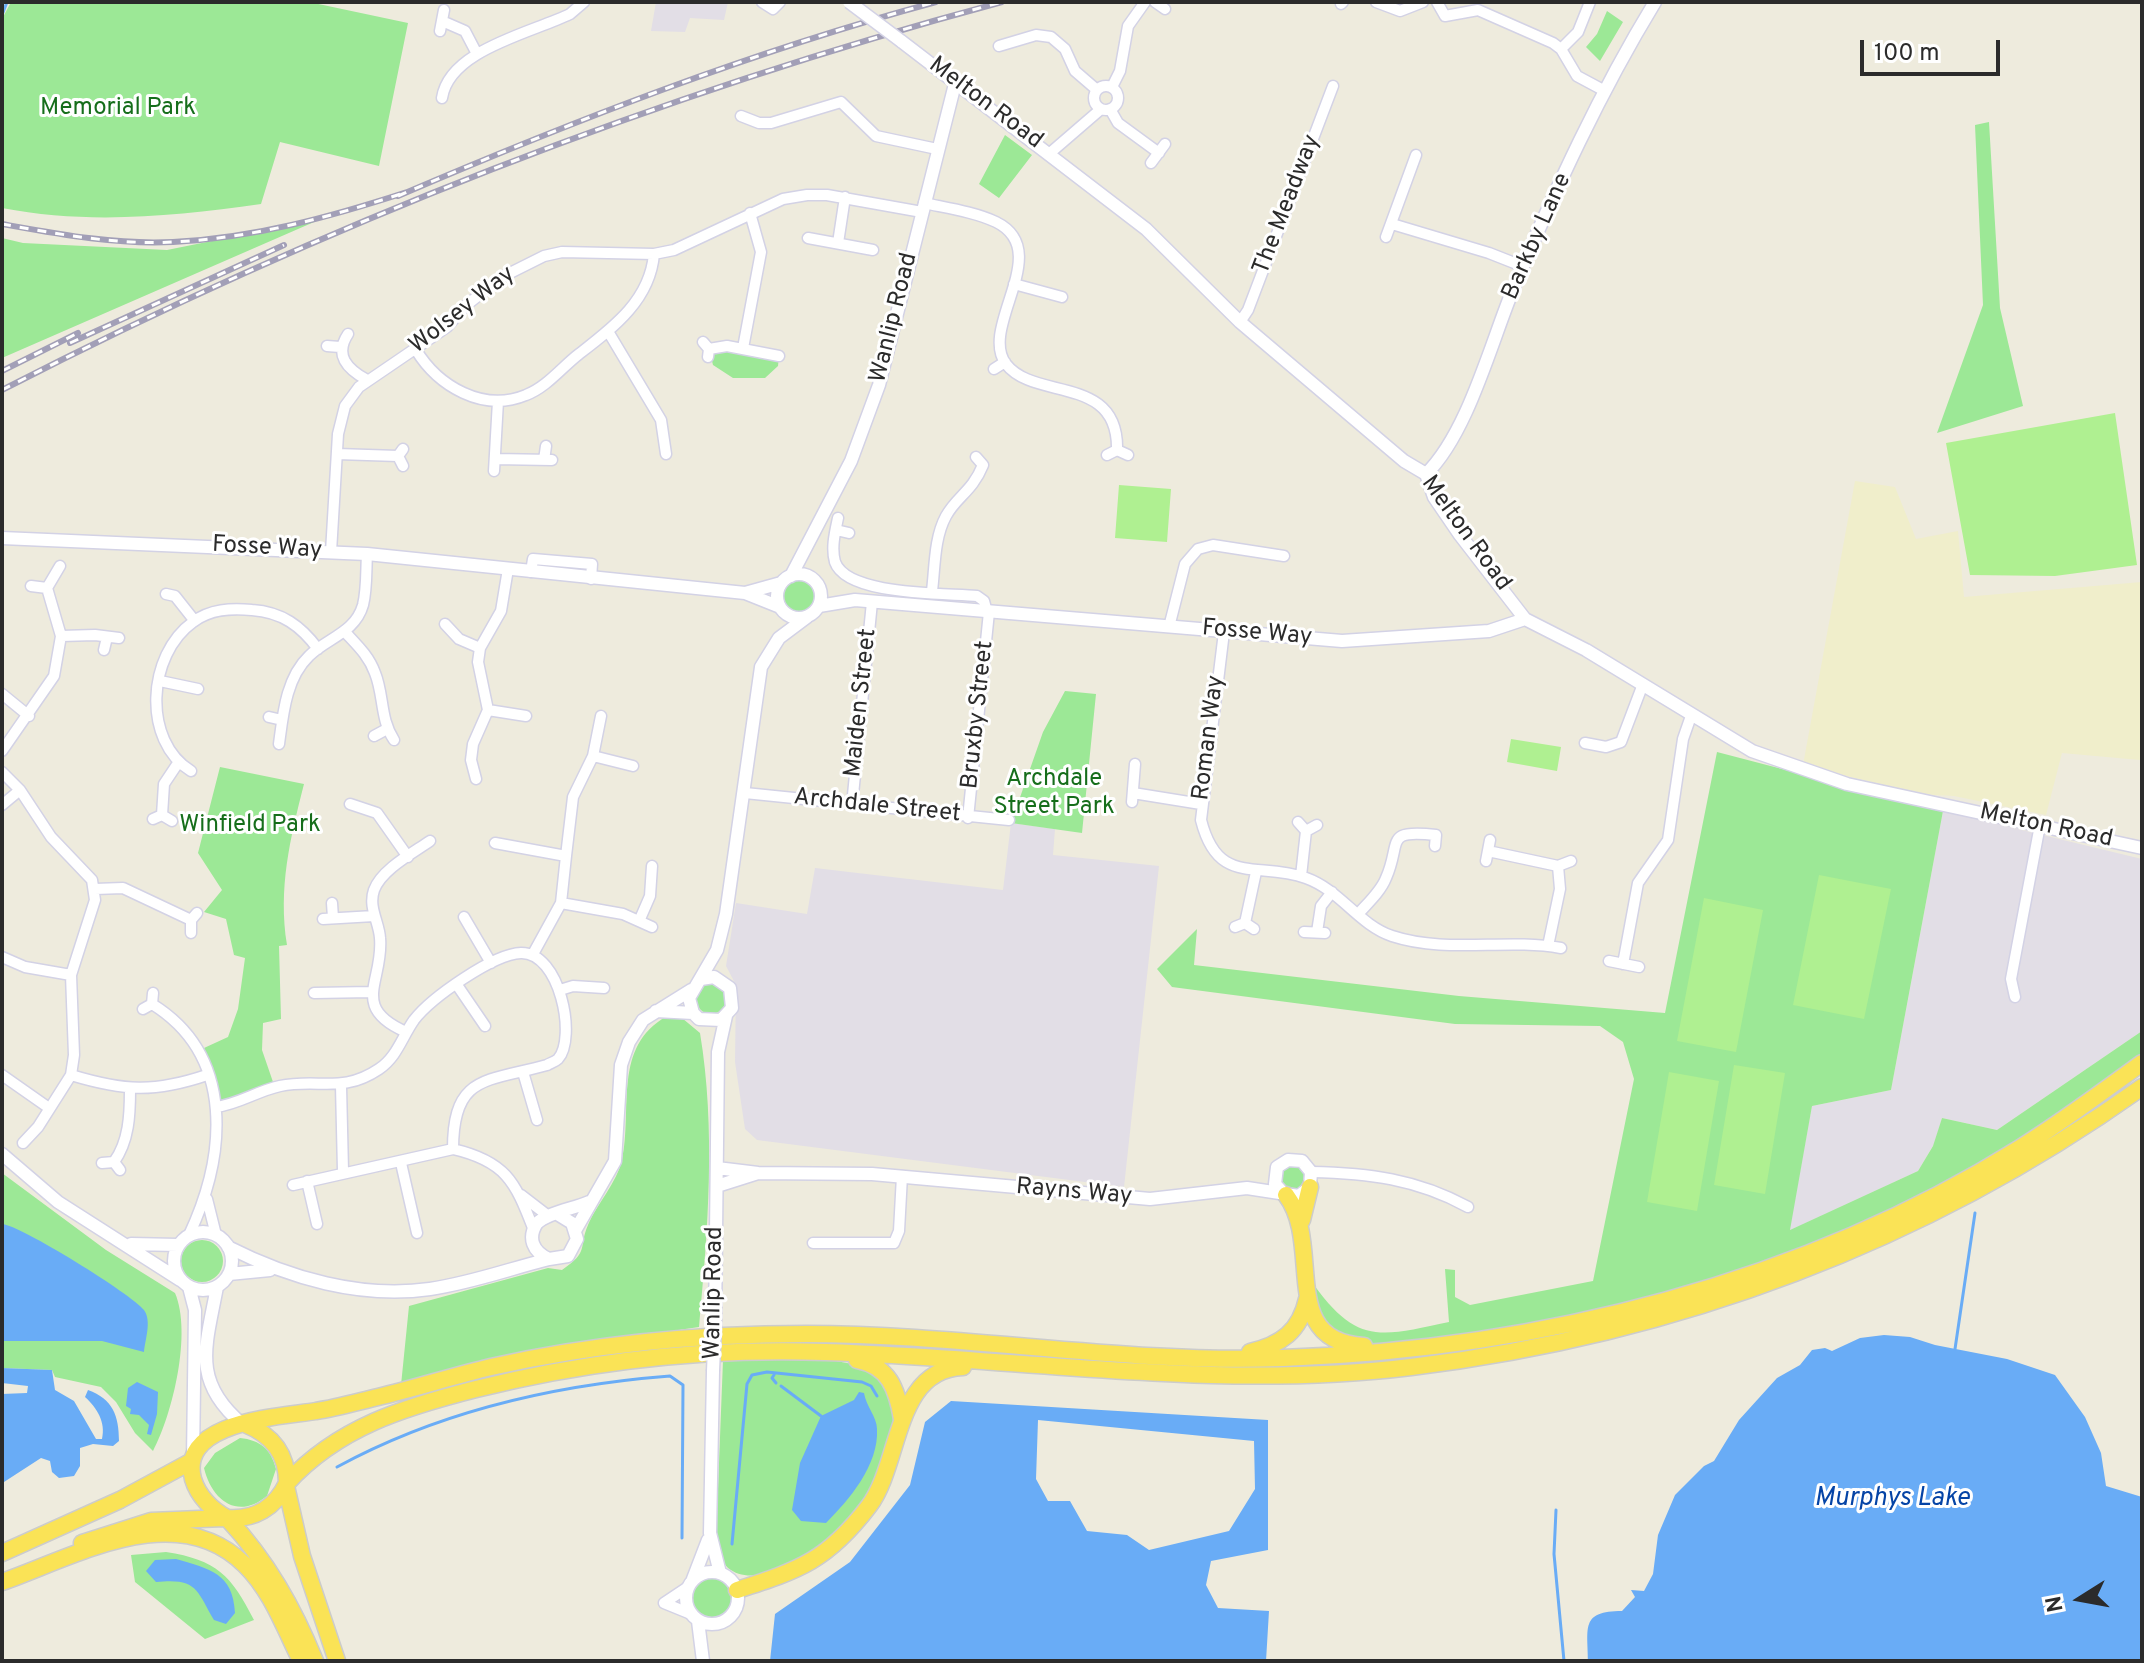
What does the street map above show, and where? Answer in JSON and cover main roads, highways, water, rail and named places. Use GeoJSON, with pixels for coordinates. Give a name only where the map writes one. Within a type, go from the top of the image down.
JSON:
{"type":"FeatureCollection","features":[{"type":"Feature","properties":{"kind":"highway"},"geometry":{"type":"LineString","coordinates":[[2,1553],[120,1500],[192,1460],[210,1437],[243,1424],[329,1409],[539,1357],[694,1338],[807,1334],[901,1337],[1112,1355],[1278,1359],[1477,1342],[1634,1309],[1759,1270],[1934,1196],[2020,1149],[2142,1063]]}},
{"type":"Feature","properties":{"kind":"highway"},"geometry":{"type":"LineString","coordinates":[[2,1575],[127,1527],[172,1518],[226,1518],[262,1513],[316,1454],[371,1422],[492,1385],[557,1372],[695,1355],[823,1352],[1111,1372],[1335,1374],[1510,1354],[1591,1337],[1765,1286],[1857,1250],[1941,1211],[2027,1163],[2142,1087]]}},
{"type":"Feature","properties":{"kind":"highway"},"geometry":{"type":"LineString","coordinates":[[1310,1179],[1301,1224],[1308,1293],[1319,1329],[1338,1343],[1415,1349]]}},
{"type":"Feature","properties":{"kind":"highway"},"geometry":{"type":"LineString","coordinates":[[1285,1195],[1301,1224]]}},
{"type":"Feature","properties":{"kind":"highway"},"geometry":{"type":"LineString","coordinates":[[1211,1358],[1270,1347],[1285,1338],[1303,1316],[1308,1293]]}},
{"type":"Feature","properties":{"kind":"highway"},"geometry":{"type":"LineString","coordinates":[[823,1352],[878,1367],[893,1384],[902,1419]]}},
{"type":"Feature","properties":{"kind":"highway"},"geometry":{"type":"LineString","coordinates":[[737,1590],[817,1560],[846,1533],[871,1503],[891,1465],[902,1419],[919,1388],[939,1371],[955,1367],[1016,1364]]}},
{"type":"Feature","properties":{"kind":"highway"},"geometry":{"type":"LineString","coordinates":[[243,1424],[265,1434],[279,1448],[302,1556],[337,1661]]}},
{"type":"Feature","properties":{"kind":"highway"},"geometry":{"type":"LineString","coordinates":[[192,1460],[192,1476],[198,1492],[265,1561],[282,1588],[315,1661]]}},
{"type":"Feature","properties":{"kind":"highway"},"geometry":{"type":"LineString","coordinates":[[2,1582],[133,1536],[162,1531],[198,1536],[223,1548],[245,1565],[262,1587],[301,1661]]}},
{"type":"Feature","properties":{"kind":"water"},"geometry":{"type":"Polygon","coordinates":[[[2,1224],[13,1227],[99,1276],[144,1310],[148,1320],[144,1352],[102,1341],[2,1341],[2,1224]]]}},
{"type":"Feature","properties":{"kind":"water","name":"Murphys Lake"},"geometry":{"type":"Polygon","coordinates":[[[1884,1335],[1910,1337],[2007,1359],[2055,1375],[2085,1417],[2101,1453],[2106,1486],[2142,1497],[2142,1661],[1588,1661],[1588,1631],[1593,1618],[1599,1614],[1622,1611],[1635,1597],[1631,1590],[1644,1591],[1653,1574],[1658,1535],[1675,1495],[1704,1466],[1714,1461],[1739,1420],[1777,1378],[1800,1365],[1812,1350],[1825,1348],[1832,1351],[1860,1338],[1884,1335]]]}},
{"type":"Feature","properties":{"kind":"water"},"geometry":{"type":"Polygon","coordinates":[[[2,1368],[52,1370],[55,1390],[74,1401],[96,1439],[102,1439],[100,1416],[85,1397],[88,1390],[97,1394],[109,1404],[116,1416],[119,1441],[113,1446],[93,1444],[80,1448],[80,1466],[74,1476],[59,1478],[52,1472],[50,1461],[41,1458],[4,1482],[2,1495],[2,1394],[27,1393],[28,1386],[2,1383],[2,1368]]]}},
{"type":"Feature","properties":{"kind":"water"},"geometry":{"type":"Polygon","coordinates":[[[137,1382],[158,1392],[157,1414],[151,1435],[147,1434],[149,1425],[139,1415],[130,1414],[131,1409],[126,1406],[128,1388],[137,1382]]]}},
{"type":"Feature","properties":{"kind":"water"},"geometry":{"type":"Polygon","coordinates":[[[859,1392],[864,1393],[877,1425],[876,1442],[868,1468],[853,1493],[826,1523],[801,1521],[792,1510],[800,1463],[821,1416],[854,1400],[859,1392]]]}},
{"type":"Feature","properties":{"kind":"water"},"geometry":{"type":"Polygon","coordinates":[[[951,1401],[1268,1420],[1268,1550],[1211,1561],[1206,1585],[1218,1608],[1269,1611],[1266,1661],[770,1661],[775,1614],[850,1562],[910,1485],[925,1422],[951,1401]],[[1038,1420],[1036,1479],[1048,1501],[1070,1501],[1087,1531],[1127,1535],[1149,1550],[1229,1531],[1255,1489],[1254,1441],[1038,1420]]]}},
{"type":"Feature","properties":{"kind":"water"},"geometry":{"type":"Polygon","coordinates":[[[176,1559],[209,1570],[224,1581],[230,1589],[235,1613],[226,1624],[214,1620],[199,1593],[188,1584],[156,1582],[146,1571],[155,1560],[176,1559]]]}},
{"type":"Feature","properties":{"kind":"waterway"},"geometry":{"type":"LineString","coordinates":[[2,15],[7,2]]}},
{"type":"Feature","properties":{"kind":"waterway"},"geometry":{"type":"LineString","coordinates":[[1955,1349],[1975,1213]]}},
{"type":"Feature","properties":{"kind":"waterway"},"geometry":{"type":"LineString","coordinates":[[732,1544],[747,1384],[752,1375],[767,1372],[862,1382],[871,1386],[877,1396]]}},
{"type":"Feature","properties":{"kind":"waterway"},"geometry":{"type":"LineString","coordinates":[[774,1375],[772,1378],[776,1383]]}},
{"type":"Feature","properties":{"kind":"waterway"},"geometry":{"type":"LineString","coordinates":[[337,1467],[416,1430],[499,1404],[584,1386],[670,1376],[683,1385],[682,1538]]}},
{"type":"Feature","properties":{"kind":"waterway"},"geometry":{"type":"LineString","coordinates":[[781,1386],[821,1416]]}},
{"type":"Feature","properties":{"kind":"waterway"},"geometry":{"type":"LineString","coordinates":[[1556,1510],[1554,1554],[1564,1661]]}},
{"type":"Feature","properties":{"kind":"railway"},"geometry":{"type":"LineString","coordinates":[[398,196],[664,89],[799,42],[936,2]]}},
{"type":"Feature","properties":{"kind":"railway"},"geometry":{"type":"LineString","coordinates":[[2,390],[244,274],[492,169],[745,79],[873,38],[1002,2]]}},
{"type":"Feature","properties":{"kind":"railway"},"geometry":{"type":"LineString","coordinates":[[2,224],[109,240],[203,240],[292,225],[407,192]]}},
{"type":"Feature","properties":{"kind":"railway"},"geometry":{"type":"LineString","coordinates":[[70,343],[284,245]]}},
{"type":"Feature","properties":{"kind":"railway"},"geometry":{"type":"LineString","coordinates":[[2,371],[78,333]]}},
{"type":"Feature","properties":{"kind":"park label","name":"Memorial Park"},"geometry":{"type":"Point","coordinates":[118,109]}},
{"type":"Feature","properties":{"kind":"park label","name":"Archdale Street Park"},"geometry":{"type":"Point","coordinates":[1054,794]}},
{"type":"Feature","properties":{"kind":"park label","name":"Winfield Park"},"geometry":{"type":"Point","coordinates":[250,826]}}]}
